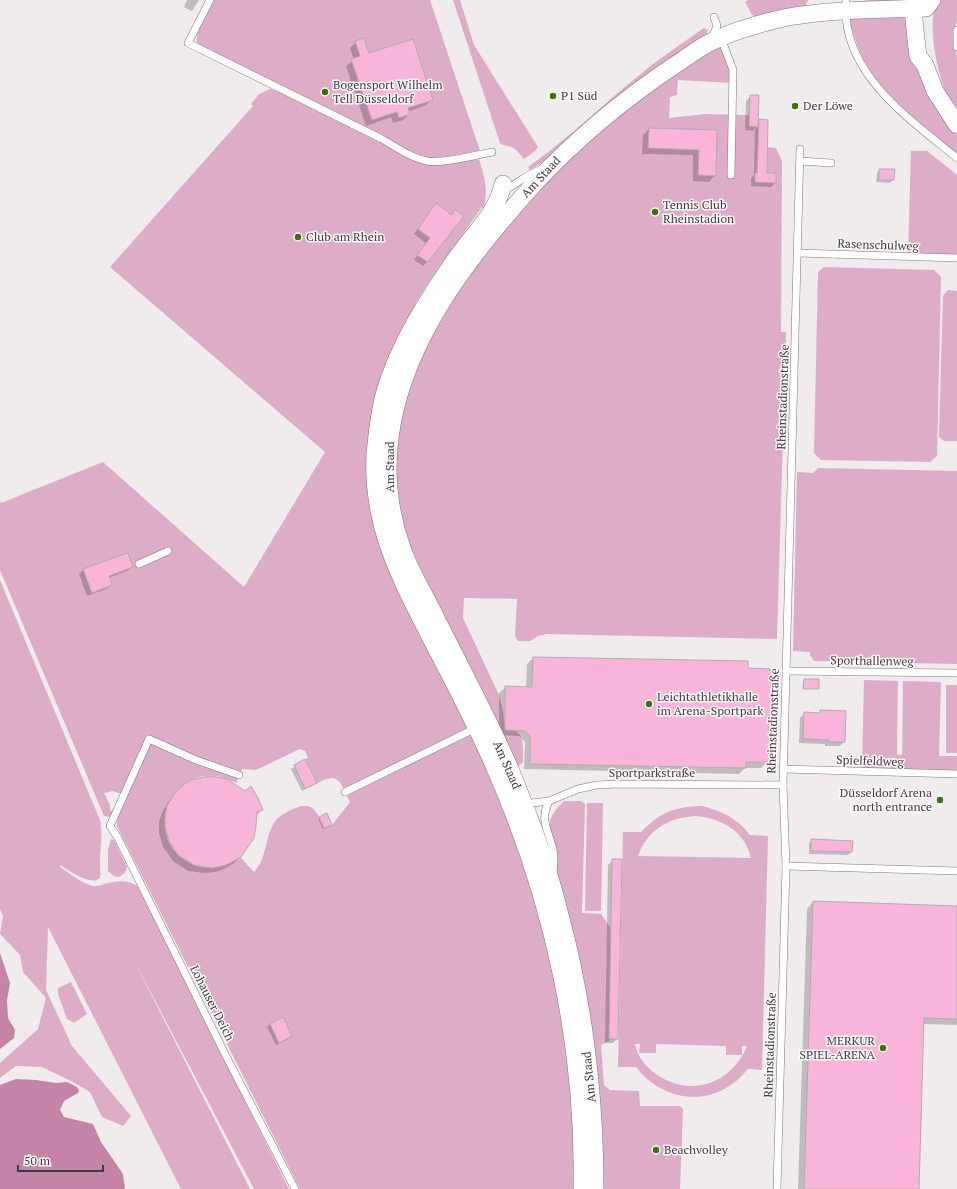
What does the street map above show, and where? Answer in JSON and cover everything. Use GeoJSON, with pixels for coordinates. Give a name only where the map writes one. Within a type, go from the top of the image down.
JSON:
{"type":"FeatureCollection","features":[{"type":"Feature","properties":{"kind":"street","name":"Am Staad"},"geometry":{"type":"LineString","coordinates":[[582,1189],[580,1121],[576,1071],[569,1020],[556,951],[537,880],[507,796],[477,728],[403,584],[392,559],[380,516],[377,496],[375,457],[384,395],[402,348],[425,306],[467,243],[571,146],[656,78],[714,41],[753,26],[846,5],[896,9],[921,4]]}},
{"type":"Feature","properties":{"kind":"street"},"geometry":{"type":"LineString","coordinates":[[921,4],[914,30],[918,56],[925,65],[935,91],[942,104],[957,125]]}},
{"type":"Feature","properties":{"kind":"street"},"geometry":{"type":"LineString","coordinates":[[921,4],[928,54],[925,65]]}},
{"type":"Feature","properties":{"kind":"street"},"geometry":{"type":"LineString","coordinates":[[896,9],[908,21],[914,30]]}},
{"type":"Feature","properties":{"kind":"street","name":"Am Staad"},"geometry":{"type":"LineString","coordinates":[[502,188],[499,212],[424,334],[400,386],[389,438],[388,480],[394,524],[402,550],[508,764],[524,804],[560,912],[570,954],[585,1034],[592,1110],[595,1189]]}},
{"type":"Feature","properties":{"kind":"lane"},"geometry":{"type":"LineString","coordinates":[[210,0],[188,43],[382,139],[412,156],[426,161],[436,162],[492,152]]}},
{"type":"Feature","properties":{"kind":"lane"},"geometry":{"type":"LineString","coordinates":[[846,5],[847,26],[854,49],[861,64],[871,79],[905,115],[957,158]]}},
{"type":"Feature","properties":{"kind":"lane"},"geometry":{"type":"LineString","coordinates":[[714,17],[717,26],[714,41],[734,70],[731,175]]}},
{"type":"Feature","properties":{"kind":"lane"},"geometry":{"type":"LineString","coordinates":[[957,30],[957,47]]}},
{"type":"Feature","properties":{"kind":"lane","name":"Rheinstadionstraße"},"geometry":{"type":"LineString","coordinates":[[777,1189],[786,866],[783,769],[800,148]]}},
{"type":"Feature","properties":{"kind":"lane"},"geometry":{"type":"LineString","coordinates":[[800,161],[830,163]]}},
{"type":"Feature","properties":{"kind":"lane"},"geometry":{"type":"LineString","coordinates":[[502,188],[512,186],[532,172],[550,166]]}},
{"type":"Feature","properties":{"kind":"lane","name":"Rasenschulweg"},"geometry":{"type":"LineString","coordinates":[[798,253],[957,258]]}},
{"type":"Feature","properties":{"kind":"lane"},"geometry":{"type":"LineString","coordinates":[[139,564],[168,551]]}},
{"type":"Feature","properties":{"kind":"lane","name":"Sporthallenweg"},"geometry":{"type":"LineString","coordinates":[[786,671],[957,673]]}},
{"type":"Feature","properties":{"kind":"lane"},"geometry":{"type":"LineString","coordinates":[[345,792],[477,728]]}},
{"type":"Feature","properties":{"kind":"lane","name":"Lohauser Deich"},"geometry":{"type":"LineString","coordinates":[[239,775],[196,760],[149,739],[110,826],[118,838],[295,1189]]}},
{"type":"Feature","properties":{"kind":"lane","name":"Spielfeldweg"},"geometry":{"type":"LineString","coordinates":[[783,769],[957,774]]}},
{"type":"Feature","properties":{"kind":"lane","name":"Sportparkstraße"},"geometry":{"type":"LineString","coordinates":[[524,804],[549,801],[578,789],[597,785],[783,785]]}},
{"type":"Feature","properties":{"kind":"lane"},"geometry":{"type":"LineString","coordinates":[[549,801],[544,810],[544,819],[555,858],[551,882]]}},
{"type":"Feature","properties":{"kind":"lane"},"geometry":{"type":"LineString","coordinates":[[786,866],[957,871]]}},
{"type":"Feature","properties":{"kind":"shaded area"},"geometry":{"type":"Polygon","coordinates":[[[213,0],[430,0],[480,151],[475,153],[477,160],[479,159],[485,183],[486,194],[484,208],[482,207],[432,277],[415,304],[370,444],[470,729],[519,846],[549,950],[566,1047],[573,1120],[575,1189],[300,1189],[117,826],[118,816],[125,795],[113,791],[104,793],[110,805],[110,810],[113,812],[110,817],[104,816],[0,570],[0,501],[1,503],[103,462],[244,587],[325,452],[110,267],[253,106],[251,104],[259,94],[270,89],[286,94],[365,134],[197,45],[199,27],[213,0]],[[300,749],[256,770],[242,769],[236,783],[214,776],[194,779],[179,789],[169,804],[165,822],[168,839],[178,855],[197,866],[209,868],[220,867],[240,857],[254,872],[262,860],[273,825],[277,819],[284,814],[296,808],[307,806],[314,810],[320,818],[324,828],[332,825],[350,802],[340,782],[334,778],[326,779],[305,789],[294,765],[308,758],[305,751],[300,749]]]}},
{"type":"Feature","properties":{"kind":"shaded area"},"geometry":{"type":"Polygon","coordinates":[[[453,0],[460,0],[474,45],[538,147],[524,159],[515,149],[500,143],[453,0]]]}},
{"type":"Feature","properties":{"kind":"shaded area"},"geometry":{"type":"Polygon","coordinates":[[[748,0],[808,0],[805,7],[756,17],[752,15],[745,2],[748,0]]]}},
{"type":"Feature","properties":{"kind":"shaded area"},"geometry":{"type":"Polygon","coordinates":[[[865,0],[904,0],[898,6],[910,19],[954,131],[957,135],[957,153],[906,112],[874,76],[865,62],[857,46],[848,16],[865,0]]]}},
{"type":"Feature","properties":{"kind":"shaded area"},"geometry":{"type":"Polygon","coordinates":[[[937,0],[957,0],[957,20],[954,34],[957,59],[957,115],[945,91],[936,59],[933,27],[934,12],[937,0]]]}},
{"type":"Feature","properties":{"kind":"shaded area"},"geometry":{"type":"Polygon","coordinates":[[[704,28],[708,30],[706,36],[548,159],[530,170],[528,167],[557,145],[657,61],[704,28]]]}},
{"type":"Feature","properties":{"kind":"shaded area"},"geometry":{"type":"Polygon","coordinates":[[[721,44],[731,71],[731,83],[678,80],[677,95],[670,97],[669,118],[705,114],[749,115],[749,126],[758,127],[758,158],[767,147],[776,148],[782,161],[781,332],[786,332],[777,639],[547,634],[538,636],[530,641],[518,641],[515,636],[517,599],[464,598],[463,618],[499,695],[503,710],[505,729],[513,730],[518,733],[522,740],[523,762],[519,766],[513,763],[407,547],[392,460],[407,380],[463,279],[553,169],[626,108],[721,44]]]}},
{"type":"Feature","properties":{"kind":"shaded area"},"geometry":{"type":"Polygon","coordinates":[[[911,151],[927,151],[957,175],[957,257],[908,255],[911,151]]]}},
{"type":"Feature","properties":{"kind":"shaded area"},"geometry":{"type":"Polygon","coordinates":[[[824,267],[934,270],[941,277],[937,456],[930,462],[821,460],[814,453],[818,272],[824,267]]]}},
{"type":"Feature","properties":{"kind":"shaded area"},"geometry":{"type":"Polygon","coordinates":[[[948,290],[957,291],[957,441],[944,441],[939,437],[943,296],[948,290]]]}},
{"type":"Feature","properties":{"kind":"shaded area"},"geometry":{"type":"Polygon","coordinates":[[[818,468],[957,471],[957,664],[814,661],[810,655],[810,652],[793,651],[797,472],[813,473],[818,468]]]}},
{"type":"Feature","properties":{"kind":"shaded area"},"geometry":{"type":"Polygon","coordinates":[[[0,580],[100,820],[100,878],[95,881],[85,879],[61,865],[60,867],[81,881],[93,886],[99,886],[112,882],[124,882],[132,883],[138,887],[289,1189],[254,1189],[129,951],[250,1189],[181,1189],[48,927],[46,990],[72,1046],[131,1116],[123,1126],[102,1117],[90,1092],[42,1067],[16,1066],[0,1078],[0,1063],[38,1029],[46,998],[23,972],[20,955],[0,934],[3,916],[0,909],[0,580]]]}},
{"type":"Feature","properties":{"kind":"shaded area"},"geometry":{"type":"Polygon","coordinates":[[[864,680],[898,681],[897,755],[902,755],[903,681],[941,682],[939,756],[957,756],[957,771],[862,768],[864,680]]]}},
{"type":"Feature","properties":{"kind":"shaded area"},"geometry":{"type":"Polygon","coordinates":[[[946,685],[957,685],[957,753],[946,753],[946,685]]]}},
{"type":"Feature","properties":{"kind":"shaded area"},"geometry":{"type":"Polygon","coordinates":[[[564,801],[580,801],[585,804],[582,913],[601,914],[612,930],[611,1040],[601,1045],[604,1085],[610,1090],[639,1091],[640,1106],[680,1106],[683,1109],[680,1189],[599,1189],[549,831],[553,814],[564,801]]]}},
{"type":"Feature","properties":{"kind":"shaded area"},"geometry":{"type":"Polygon","coordinates":[[[587,803],[603,803],[601,911],[585,911],[587,803]]]}},
{"type":"Feature","properties":{"kind":"shaded area"},"geometry":{"type":"Polygon","coordinates":[[[702,806],[716,810],[729,816],[740,824],[750,835],[768,836],[762,1070],[748,1069],[728,1087],[712,1094],[700,1097],[688,1097],[665,1090],[654,1084],[636,1067],[618,1067],[623,832],[641,832],[661,815],[675,809],[702,806]],[[695,816],[676,819],[660,827],[647,839],[638,856],[751,858],[748,849],[738,833],[723,823],[705,817],[695,816]],[[635,1044],[641,1059],[652,1071],[665,1080],[679,1085],[693,1086],[706,1084],[719,1079],[730,1071],[740,1060],[747,1046],[742,1046],[742,1055],[726,1055],[726,1046],[656,1044],[656,1053],[639,1053],[640,1044],[635,1044]]]}},
{"type":"Feature","properties":{"kind":"shaded area"},"geometry":{"type":"Polygon","coordinates":[[[111,839],[114,840],[127,867],[125,873],[119,877],[114,876],[108,871],[108,850],[111,839]]]}},
{"type":"Feature","properties":{"kind":"shaded area"},"geometry":{"type":"Polygon","coordinates":[[[0,953],[10,983],[7,1000],[8,1018],[15,1030],[14,1038],[0,1049],[0,953]]]}},
{"type":"Feature","properties":{"kind":"shaded area"},"geometry":{"type":"Polygon","coordinates":[[[71,982],[87,1014],[74,1023],[67,1019],[58,994],[58,988],[71,982]]]}},
{"type":"Feature","properties":{"kind":"shaded area"},"geometry":{"type":"Polygon","coordinates":[[[16,1079],[56,1083],[67,1082],[77,1087],[79,1091],[78,1093],[64,1101],[60,1110],[64,1117],[93,1124],[101,1142],[123,1174],[125,1189],[0,1189],[0,1085],[16,1079]]]}},
{"type":"Feature","properties":{"kind":"building"},"geometry":{"type":"Polygon","coordinates":[[[364,38],[369,53],[413,39],[433,100],[408,108],[410,114],[399,118],[397,112],[372,120],[351,59],[360,56],[355,41],[364,38]]]}},
{"type":"Feature","properties":{"kind":"building"},"geometry":{"type":"Polygon","coordinates":[[[750,95],[759,95],[758,127],[749,126],[750,95]]]}},
{"type":"Feature","properties":{"kind":"building"},"geometry":{"type":"Polygon","coordinates":[[[759,119],[768,120],[767,173],[776,173],[776,183],[755,182],[755,173],[757,173],[759,119]]]}},
{"type":"Feature","properties":{"kind":"building"},"geometry":{"type":"Polygon","coordinates":[[[649,128],[717,130],[716,176],[698,175],[699,150],[648,148],[649,128]]]}},
{"type":"Feature","properties":{"kind":"building"},"geometry":{"type":"Polygon","coordinates":[[[879,169],[895,169],[894,180],[879,180],[879,169]]]}},
{"type":"Feature","properties":{"kind":"building"},"geometry":{"type":"Polygon","coordinates":[[[436,203],[452,215],[455,209],[464,216],[428,262],[417,255],[430,238],[418,229],[436,203]]]}},
{"type":"Feature","properties":{"kind":"building"},"geometry":{"type":"Polygon","coordinates":[[[128,553],[133,567],[109,576],[112,585],[92,593],[83,569],[128,553]]]}},
{"type":"Feature","properties":{"kind":"building","name":"Leichtathletikhalle im Arena-Sportpark"},"geometry":{"type":"Polygon","coordinates":[[[533,657],[748,661],[748,668],[770,669],[773,672],[772,718],[774,718],[774,734],[771,734],[771,760],[768,762],[746,762],[746,768],[530,764],[530,736],[525,731],[505,730],[505,686],[532,687],[533,657]]]}},
{"type":"Feature","properties":{"kind":"building"},"geometry":{"type":"Polygon","coordinates":[[[804,679],[819,679],[819,689],[803,689],[804,679]]]}},
{"type":"Feature","properties":{"kind":"building"},"geometry":{"type":"Polygon","coordinates":[[[820,710],[846,711],[845,742],[803,739],[804,712],[820,713],[820,710]]]}},
{"type":"Feature","properties":{"kind":"building"},"geometry":{"type":"Polygon","coordinates":[[[305,759],[317,783],[305,789],[294,765],[305,759]]]}},
{"type":"Feature","properties":{"kind":"building"},"geometry":{"type":"Polygon","coordinates":[[[210,776],[227,779],[245,791],[251,786],[263,810],[257,812],[254,838],[241,857],[226,865],[212,868],[194,865],[178,855],[169,841],[165,826],[167,806],[174,794],[183,785],[191,780],[210,776]]]}},
{"type":"Feature","properties":{"kind":"building"},"geometry":{"type":"Polygon","coordinates":[[[327,813],[332,825],[324,828],[319,817],[327,813]]]}},
{"type":"Feature","properties":{"kind":"building"},"geometry":{"type":"Polygon","coordinates":[[[811,839],[853,841],[852,852],[811,851],[811,839]]]}},
{"type":"Feature","properties":{"kind":"building"},"geometry":{"type":"Polygon","coordinates":[[[612,859],[622,859],[618,1039],[609,1039],[612,859]]]}},
{"type":"Feature","properties":{"kind":"building","name":"MERKUR SPIEL-ARENA"},"geometry":{"type":"Polygon","coordinates":[[[813,901],[957,906],[957,1019],[924,1018],[919,1189],[804,1189],[813,901]]]}},
{"type":"Feature","properties":{"kind":"building"},"geometry":{"type":"Polygon","coordinates":[[[283,1017],[292,1036],[279,1043],[270,1024],[283,1017]]]}},
{"type":"Feature","properties":{"kind":"place","name":"Bogensport Wilhelm Tell Düsseldorf"},"geometry":{"type":"Point","coordinates":[325,92]}},
{"type":"Feature","properties":{"kind":"place","name":"P1 Süd"},"geometry":{"type":"Point","coordinates":[553,96]}},
{"type":"Feature","properties":{"kind":"place","name":"Der Löwe"},"geometry":{"type":"Point","coordinates":[795,106]}},
{"type":"Feature","properties":{"kind":"place","name":"Tennis Club Rheinstadion"},"geometry":{"type":"Point","coordinates":[655,212]}},
{"type":"Feature","properties":{"kind":"place","name":"Club am Rhein"},"geometry":{"type":"Point","coordinates":[298,237]}},
{"type":"Feature","properties":{"kind":"place","name":"Leichtathletikhalle im Arena-Sportpark"},"geometry":{"type":"Point","coordinates":[649,704]}},
{"type":"Feature","properties":{"kind":"place","name":"Düsseldorf Arena north entrance"},"geometry":{"type":"Point","coordinates":[940,800]}},
{"type":"Feature","properties":{"kind":"place","name":"MERKUR SPIEL-ARENA"},"geometry":{"type":"Point","coordinates":[883,1048]}},
{"type":"Feature","properties":{"kind":"place","name":"Beachvolley"},"geometry":{"type":"Point","coordinates":[656,1150]}}]}
